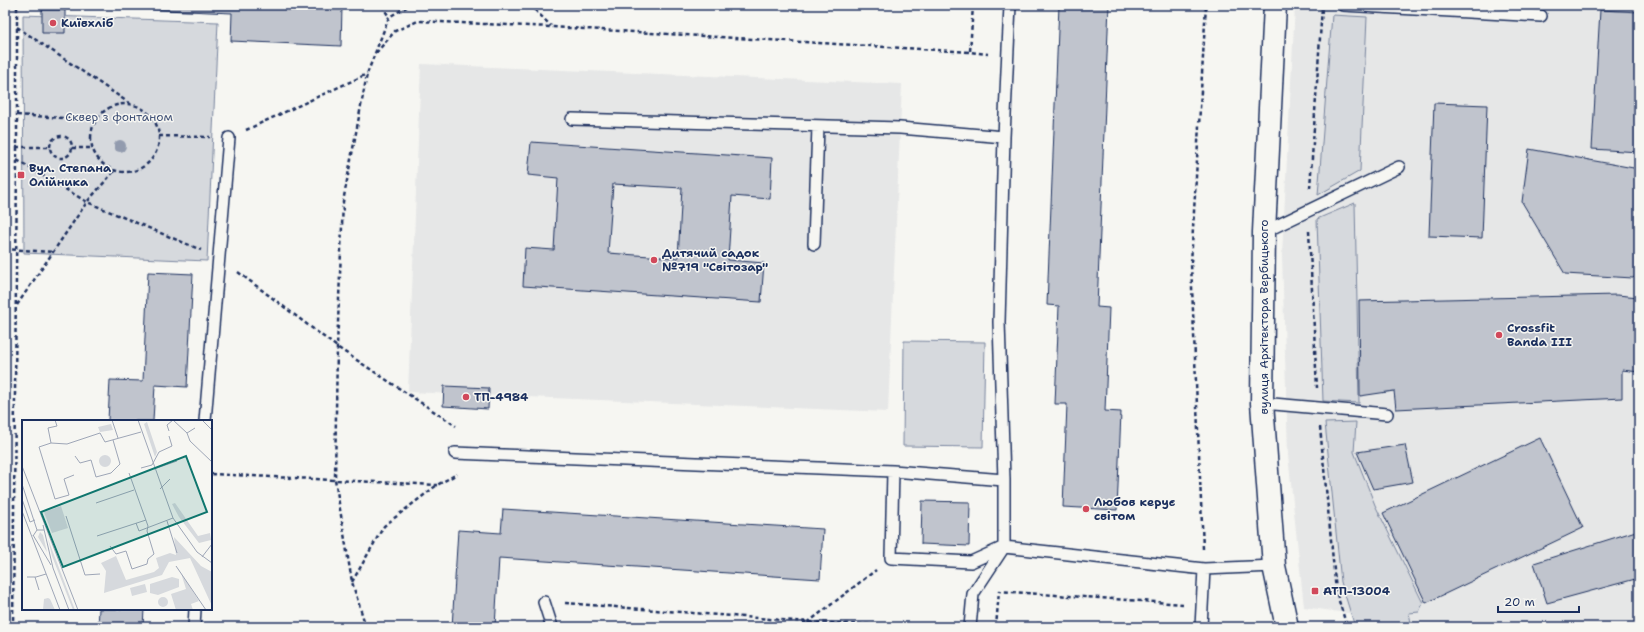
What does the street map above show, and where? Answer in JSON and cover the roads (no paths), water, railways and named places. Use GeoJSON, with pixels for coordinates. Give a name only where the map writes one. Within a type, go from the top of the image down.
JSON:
{"type":"FeatureCollection","features":[{"type":"Feature","properties":{"kind":"street","name":"вулиця Архітектора Вербицького"},"geometry":{"type":"LineString","coordinates":[[1275,5],[1264,232],[1262,403],[1274,566],[1287,627]]}},
{"type":"Feature","properties":{"kind":"lane"},"geometry":{"type":"LineString","coordinates":[[970,627],[973,594],[1004,546],[1004,480],[999,322],[1004,137],[1010,5]]}},
{"type":"Feature","properties":{"kind":"lane"},"geometry":{"type":"LineString","coordinates":[[1343,5],[1541,16]]}},
{"type":"Feature","properties":{"kind":"lane"},"geometry":{"type":"LineString","coordinates":[[572,119],[900,128],[1004,137]]}},
{"type":"Feature","properties":{"kind":"lane"},"geometry":{"type":"LineString","coordinates":[[814,244],[818,126]]}},
{"type":"Feature","properties":{"kind":"lane"},"geometry":{"type":"LineString","coordinates":[[205,420],[229,138]]}},
{"type":"Feature","properties":{"kind":"lane"},"geometry":{"type":"LineString","coordinates":[[1264,232],[1399,167]]}},
{"type":"Feature","properties":{"kind":"lane"},"geometry":{"type":"LineString","coordinates":[[1262,403],[1387,414]]}},
{"type":"Feature","properties":{"kind":"lane"},"geometry":{"type":"LineString","coordinates":[[455,453],[893,471],[1004,480]]}},
{"type":"Feature","properties":{"kind":"lane"},"geometry":{"type":"LineString","coordinates":[[893,471],[891,558],[971,562],[1004,546],[1204,569],[1274,566]]}},
{"type":"Feature","properties":{"kind":"lane"},"geometry":{"type":"LineString","coordinates":[[1202,627],[1204,569]]}},
{"type":"Feature","properties":{"kind":"lane"},"geometry":{"type":"LineString","coordinates":[[544,602],[552,627]]}},
{"type":"Feature","properties":{"kind":"lane"},"geometry":{"type":"LineString","coordinates":[[194,627],[195,610]]}},
{"type":"Feature","properties":{"kind":"place","name":"Київхліб"},"geometry":{"type":"Point","coordinates":[53,23]}},
{"type":"Feature","properties":{"kind":"place","name":"Вул. Степана Олійника"},"geometry":{"type":"Point","coordinates":[21,175]}},
{"type":"Feature","properties":{"kind":"place","name":"Дитячий садок №719 \"Світозар\""},"geometry":{"type":"Point","coordinates":[654,260]}},
{"type":"Feature","properties":{"kind":"place","name":"Crossfit Banda III"},"geometry":{"type":"Point","coordinates":[1499,335]}},
{"type":"Feature","properties":{"kind":"place","name":"ТП-4984"},"geometry":{"type":"Point","coordinates":[466,397]}},
{"type":"Feature","properties":{"kind":"place","name":"Любов керує світом"},"geometry":{"type":"Point","coordinates":[1086,509]}},
{"type":"Feature","properties":{"kind":"place","name":"АТП-13004"},"geometry":{"type":"Point","coordinates":[1315,591]}},
{"type":"Feature","properties":{"kind":"park label","name":"Сквер з фонтаном"},"geometry":{"type":"Point","coordinates":[119,117]}}]}
